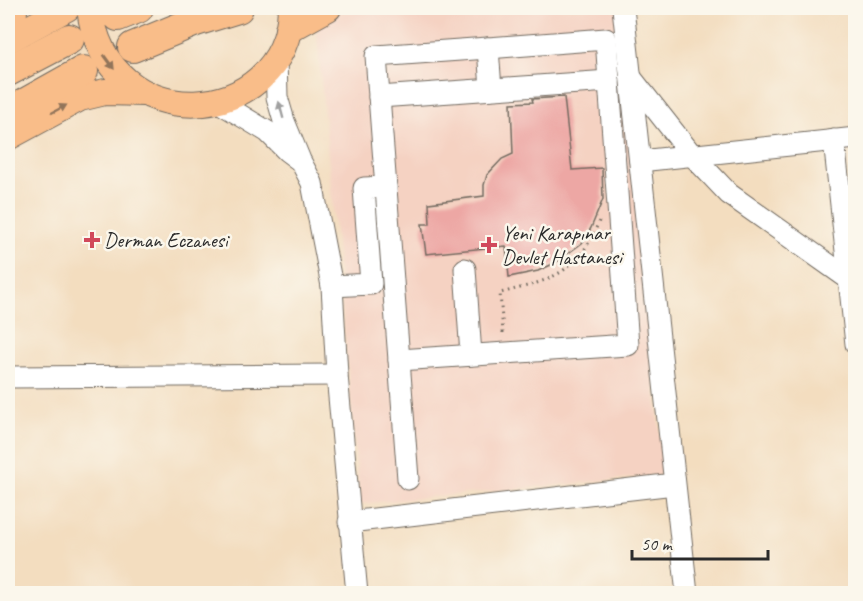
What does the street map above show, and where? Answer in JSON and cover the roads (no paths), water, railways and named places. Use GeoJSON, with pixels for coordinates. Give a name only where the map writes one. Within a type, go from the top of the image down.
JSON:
{"type":"FeatureCollection","features":[{"type":"Feature","properties":{"kind":"highway"},"geometry":{"type":"LineString","coordinates":[[133,47],[196,21],[238,8]]}},
{"type":"Feature","properties":{"kind":"highway"},"geometry":{"type":"LineString","coordinates":[[8,70],[69,39]]}},
{"type":"Feature","properties":{"kind":"highway"},"geometry":{"type":"LineString","coordinates":[[8,112],[83,71]]}},
{"type":"Feature","properties":{"kind":"main road"},"geometry":{"type":"LineString","coordinates":[[10,38],[14,8]]}},
{"type":"Feature","properties":{"kind":"main road"},"geometry":{"type":"LineString","coordinates":[[10,38],[67,8]]}},
{"type":"Feature","properties":{"kind":"main road"},"geometry":{"type":"LineString","coordinates":[[115,10],[92,23],[101,51],[119,75],[144,93],[172,103],[202,104],[231,96],[256,80],[276,57],[290,19],[328,8]]}},
{"type":"Feature","properties":{"kind":"main road"},"geometry":{"type":"LineString","coordinates":[[8,137],[80,98],[105,92],[144,93]]}},
{"type":"Feature","properties":{"kind":"street"},"geometry":{"type":"LineString","coordinates":[[623,8],[687,594]]}},
{"type":"Feature","properties":{"kind":"street"},"geometry":{"type":"LineString","coordinates":[[399,360],[628,345],[606,39],[376,56],[408,479]]}},
{"type":"Feature","properties":{"kind":"street"},"geometry":{"type":"LineString","coordinates":[[488,48],[491,89]]}},
{"type":"Feature","properties":{"kind":"street"},"geometry":{"type":"LineString","coordinates":[[276,57],[277,97],[284,121],[312,183],[332,286],[337,375],[357,594]]}},
{"type":"Feature","properties":{"kind":"street"},"geometry":{"type":"LineString","coordinates":[[631,79],[692,155],[729,195],[852,279]]}},
{"type":"Feature","properties":{"kind":"street"},"geometry":{"type":"LineString","coordinates":[[379,97],[609,81]]}},
{"type":"Feature","properties":{"kind":"street"},"geometry":{"type":"LineString","coordinates":[[217,101],[268,132],[300,160]]}},
{"type":"Feature","properties":{"kind":"street"},"geometry":{"type":"LineString","coordinates":[[640,161],[855,138]]}},
{"type":"Feature","properties":{"kind":"street"},"geometry":{"type":"LineString","coordinates":[[834,140],[852,279],[855,344]]}},
{"type":"Feature","properties":{"kind":"street"},"geometry":{"type":"LineString","coordinates":[[332,286],[371,284],[364,188],[386,187]]}},
{"type":"Feature","properties":{"kind":"street"},"geometry":{"type":"LineString","coordinates":[[465,268],[471,355]]}},
{"type":"Feature","properties":{"kind":"street"},"geometry":{"type":"LineString","coordinates":[[8,377],[337,375]]}},
{"type":"Feature","properties":{"kind":"street"},"geometry":{"type":"LineString","coordinates":[[349,522],[674,484]]}},
{"type":"Feature","properties":{"kind":"place","name":"Derman Eczanesi"},"geometry":{"type":"Point","coordinates":[92,240]}},
{"type":"Feature","properties":{"kind":"place","name":"Yeni Karapınar Devlet Hastanesi"},"geometry":{"type":"Point","coordinates":[489,245]}}]}
